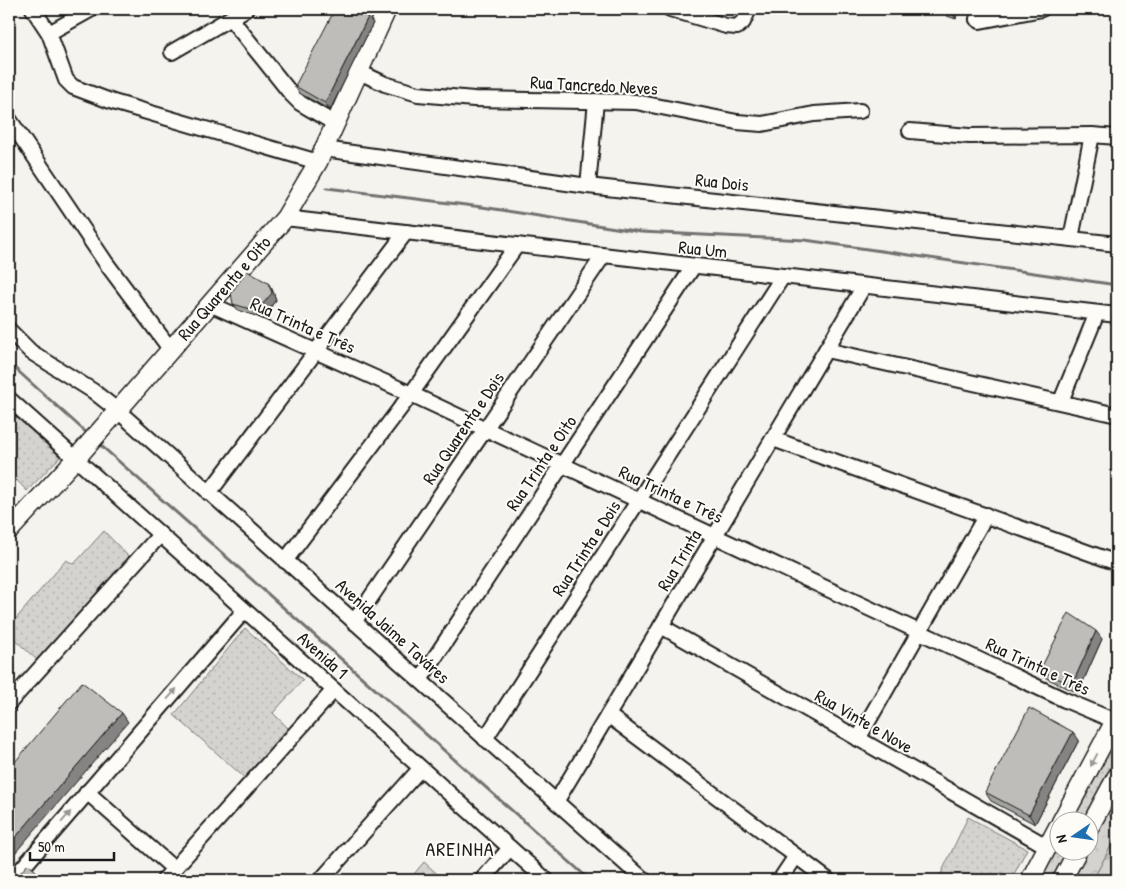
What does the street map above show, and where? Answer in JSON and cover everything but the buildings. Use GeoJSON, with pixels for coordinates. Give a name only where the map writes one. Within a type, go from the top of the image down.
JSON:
{"type":"FeatureCollection","features":[{"type":"Feature","properties":{"kind":"main road","name":"Rua Quarenta e Oito"},"geometry":{"type":"LineString","coordinates":[[9,531],[77,457],[285,218],[321,156],[357,71],[387,9]]}},
{"type":"Feature","properties":{"kind":"main road"},"geometry":{"type":"LineString","coordinates":[[1066,812],[1116,719]]}},
{"type":"Feature","properties":{"kind":"main road"},"geometry":{"type":"LineString","coordinates":[[1098,812],[1117,776]]}},
{"type":"Feature","properties":{"kind":"main road"},"geometry":{"type":"LineString","coordinates":[[1030,880],[1048,847]]}},
{"type":"Feature","properties":{"kind":"main road"},"geometry":{"type":"LineString","coordinates":[[1062,880],[1072,862]]}},
{"type":"Feature","properties":{"kind":"street","name":"Rua Dois"},"geometry":{"type":"LineString","coordinates":[[33,9],[49,33],[62,71],[73,87],[114,102],[321,156],[1117,244]]}},
{"type":"Feature","properties":{"kind":"street"},"geometry":{"type":"LineString","coordinates":[[49,33],[92,9]]}},
{"type":"Feature","properties":{"kind":"street"},"geometry":{"type":"LineString","coordinates":[[172,52],[246,9]]}},
{"type":"Feature","properties":{"kind":"street"},"geometry":{"type":"LineString","coordinates":[[670,9],[726,26],[737,27],[744,22],[749,9]]}},
{"type":"Feature","properties":{"kind":"street"},"geometry":{"type":"LineString","coordinates":[[980,9],[977,19],[979,21],[1018,11],[1042,9]]}},
{"type":"Feature","properties":{"kind":"street"},"geometry":{"type":"LineString","coordinates":[[230,19],[292,95],[304,106],[334,123]]}},
{"type":"Feature","properties":{"kind":"street","name":"Rua Tancredo Neves"},"geometry":{"type":"LineString","coordinates":[[357,71],[385,84],[418,94],[474,99],[636,102],[689,114],[762,124],[814,114],[860,111]]}},
{"type":"Feature","properties":{"kind":"street"},"geometry":{"type":"LineString","coordinates":[[588,186],[596,101]]}},
{"type":"Feature","properties":{"kind":"street"},"geometry":{"type":"LineString","coordinates":[[9,119],[106,263],[171,350]]}},
{"type":"Feature","properties":{"kind":"street"},"geometry":{"type":"LineString","coordinates":[[910,131],[969,136],[1092,135],[1117,137]]}},
{"type":"Feature","properties":{"kind":"street"},"geometry":{"type":"LineString","coordinates":[[1071,238],[1092,135]]}},
{"type":"Feature","properties":{"kind":"street","name":"Rua Um"},"geometry":{"type":"LineString","coordinates":[[285,218],[1117,316]]}},
{"type":"Feature","properties":{"kind":"street"},"geometry":{"type":"LineString","coordinates":[[209,493],[406,232]]}},
{"type":"Feature","properties":{"kind":"street"},"geometry":{"type":"LineString","coordinates":[[286,561],[411,394],[518,245]]}},
{"type":"Feature","properties":{"kind":"street","name":"Rua Quarenta e Dois"},"geometry":{"type":"LineString","coordinates":[[354,622],[603,256]]}},
{"type":"Feature","properties":{"kind":"street","name":"Rua Trinta e Oito"},"geometry":{"type":"LineString","coordinates":[[420,680],[694,267]]}},
{"type":"Feature","properties":{"kind":"street","name":"Rua Trinta e Dois"},"geometry":{"type":"LineString","coordinates":[[485,739],[783,276]]}},
{"type":"Feature","properties":{"kind":"street","name":"Rua Trinta"},"geometry":{"type":"LineString","coordinates":[[556,802],[864,286]]}},
{"type":"Feature","properties":{"kind":"street","name":"Rua Trinta e Três"},"geometry":{"type":"LineString","coordinates":[[210,304],[411,394],[716,535],[1070,702],[1116,719]]}},
{"type":"Feature","properties":{"kind":"street"},"geometry":{"type":"LineString","coordinates":[[1062,401],[1097,313]]}},
{"type":"Feature","properties":{"kind":"street","name":"Avenida Jaime Taváres"},"geometry":{"type":"LineString","coordinates":[[9,330],[31,352],[93,391],[117,410],[644,880]]}},
{"type":"Feature","properties":{"kind":"street"},"geometry":{"type":"LineString","coordinates":[[826,350],[1062,401],[1117,415]]}},
{"type":"Feature","properties":{"kind":"street","name":"Avenida 1"},"geometry":{"type":"LineString","coordinates":[[9,399],[77,457],[159,536],[546,880]]}},
{"type":"Feature","properties":{"kind":"street"},"geometry":{"type":"LineString","coordinates":[[773,439],[1117,563]]}},
{"type":"Feature","properties":{"kind":"street"},"geometry":{"type":"LineString","coordinates":[[858,739],[986,515]]}},
{"type":"Feature","properties":{"kind":"street"},"geometry":{"type":"LineString","coordinates":[[9,703],[159,536]]}},
{"type":"Feature","properties":{"kind":"street"},"geometry":{"type":"LineString","coordinates":[[12,880],[244,611]]}},
{"type":"Feature","properties":{"kind":"street","name":"Rua Vinte e Nove"},"geometry":{"type":"LineString","coordinates":[[661,626],[1048,847]]}},
{"type":"Feature","properties":{"kind":"street"},"geometry":{"type":"LineString","coordinates":[[164,880],[334,690]]}},
{"type":"Feature","properties":{"kind":"street"},"geometry":{"type":"LineString","coordinates":[[608,715],[828,880]]}},
{"type":"Feature","properties":{"kind":"street"},"geometry":{"type":"LineString","coordinates":[[321,880],[420,769]]}},
{"type":"Feature","properties":{"kind":"street"},"geometry":{"type":"LineString","coordinates":[[88,792],[174,869]]}},
{"type":"Feature","properties":{"kind":"street"},"geometry":{"type":"LineString","coordinates":[[482,880],[510,848]]}},
{"type":"Feature","properties":{"kind":"street"},"geometry":{"type":"LineString","coordinates":[[780,880],[796,856]]}},
{"type":"Feature","properties":{"kind":"green space"},"geometry":{"type":"Polygon","coordinates":[[[9,410],[60,457],[27,491],[9,472],[9,410]]]}},
{"type":"Feature","properties":{"kind":"green space"},"geometry":{"type":"Polygon","coordinates":[[[104,531],[130,558],[38,661],[9,634],[9,627],[66,560],[74,564],[104,531]]]}},
{"type":"Feature","properties":{"kind":"green space"},"geometry":{"type":"Polygon","coordinates":[[[245,628],[303,680],[273,713],[289,729],[247,780],[174,715],[245,628]]]}},
{"type":"Feature","properties":{"kind":"green space"},"geometry":{"type":"Polygon","coordinates":[[[1117,733],[1117,755],[1087,812],[1075,812],[1117,733]]]}},
{"type":"Feature","properties":{"kind":"green space"},"geometry":{"type":"Polygon","coordinates":[[[1117,794],[1117,834],[1093,880],[1073,880],[1082,862],[1098,862],[1098,831],[1117,794]]]}},
{"type":"Feature","properties":{"kind":"green space"},"geometry":{"type":"Polygon","coordinates":[[[968,817],[1027,849],[1011,880],[938,880],[968,817]]]}},
{"type":"Feature","properties":{"kind":"green space"},"geometry":{"type":"Polygon","coordinates":[[[1117,834],[1117,880],[1093,880],[1117,834]]]}},
{"type":"Feature","properties":{"kind":"green space"},"geometry":{"type":"Polygon","coordinates":[[[424,862],[444,880],[409,880],[424,862]]]}},
{"type":"Feature","properties":{"kind":"green space"},"geometry":{"type":"Polygon","coordinates":[[[1048,862],[1061,862],[1051,880],[1039,880],[1048,862]]]}},
{"type":"Feature","properties":{"kind":"waterway"},"geometry":{"type":"LineString","coordinates":[[327,188],[482,207],[641,232],[805,240],[1117,285]]}},
{"type":"Feature","properties":{"kind":"waterway"},"geometry":{"type":"LineString","coordinates":[[9,363],[89,435]]}},
{"type":"Feature","properties":{"kind":"waterway"},"geometry":{"type":"LineString","coordinates":[[97,442],[590,880]]}},
{"type":"Feature","properties":{"kind":"district","name":"AREINHA"},"geometry":{"type":"Point","coordinates":[460,848]}}]}
